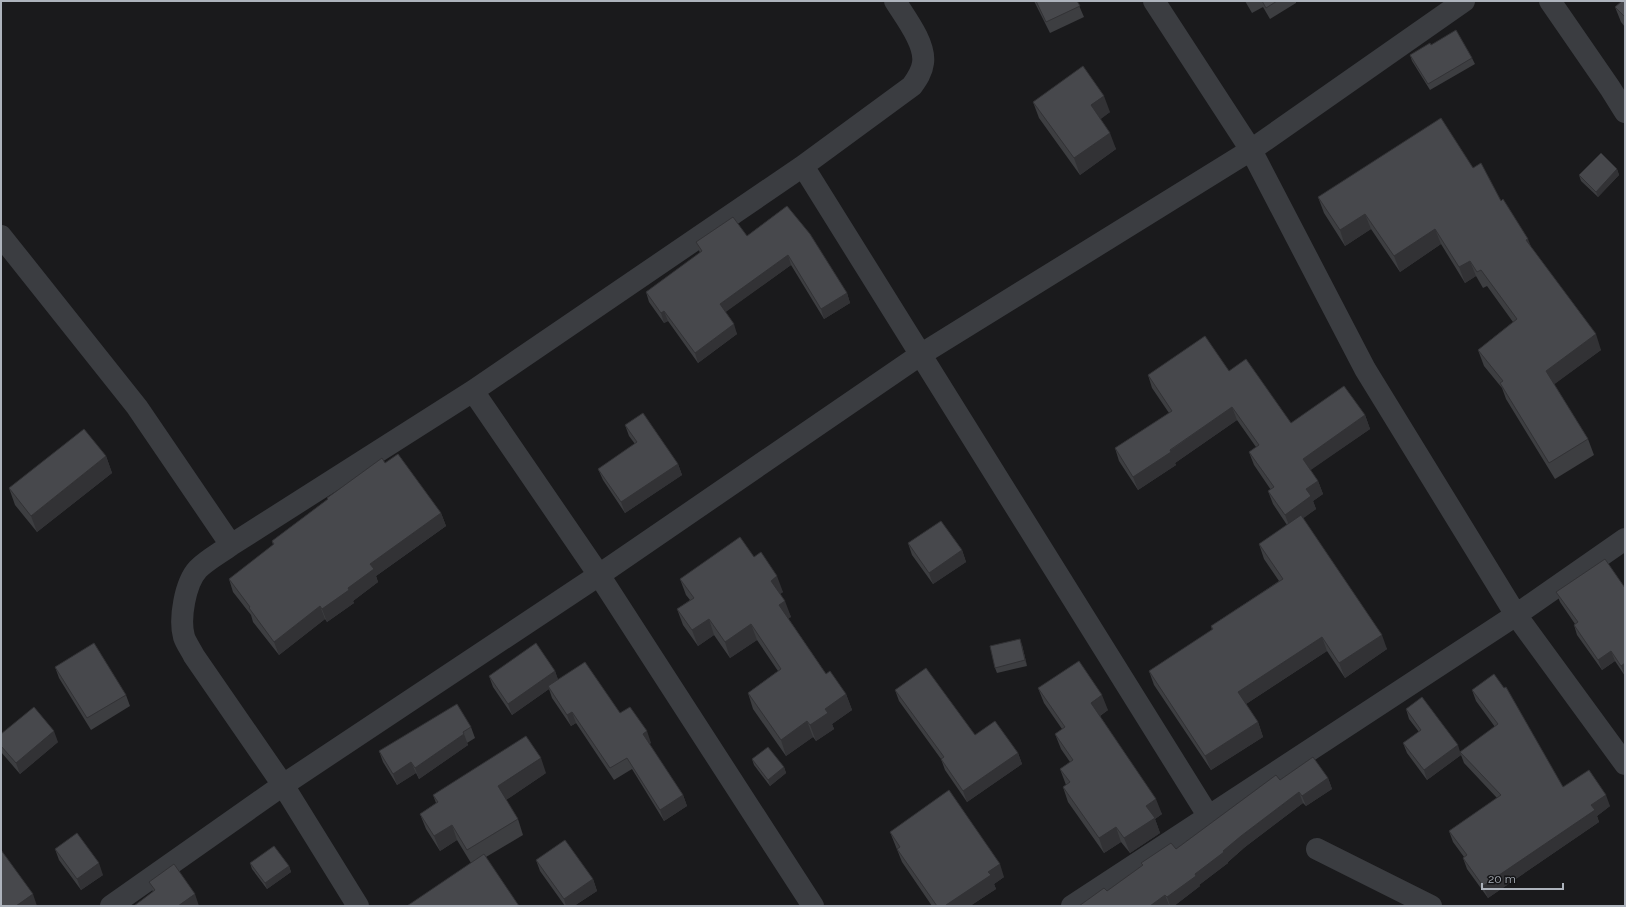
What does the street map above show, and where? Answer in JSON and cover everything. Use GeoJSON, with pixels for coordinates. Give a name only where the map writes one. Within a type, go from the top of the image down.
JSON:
{"type":"FeatureCollection","features":[{"type":"Feature","properties":{"kind":"street"},"geometry":{"type":"LineString","coordinates":[[358,906],[283,785],[194,656],[184,637],[181,619],[188,588],[198,570],[231,546],[473,391],[803,166],[912,86],[919,76],[923,63],[922,47],[895,1]]}},
{"type":"Feature","properties":{"kind":"street"},"geometry":{"type":"LineString","coordinates":[[1154,1],[1250,150],[1365,369],[1516,615],[1625,764]]}},
{"type":"Feature","properties":{"kind":"street"},"geometry":{"type":"LineString","coordinates":[[111,906],[283,785],[599,575],[920,355],[1250,150],[1464,1]]}},
{"type":"Feature","properties":{"kind":"street"},"geometry":{"type":"LineString","coordinates":[[1550,1],[1625,112]]}},
{"type":"Feature","properties":{"kind":"street"},"geometry":{"type":"LineString","coordinates":[[803,166],[1209,817]]}},
{"type":"Feature","properties":{"kind":"street"},"geometry":{"type":"LineString","coordinates":[[1,236],[137,407],[231,546]]}},
{"type":"Feature","properties":{"kind":"street"},"geometry":{"type":"LineString","coordinates":[[473,391],[599,575],[813,906]]}},
{"type":"Feature","properties":{"kind":"street"},"geometry":{"type":"LineString","coordinates":[[1072,906],[1516,615],[1625,539]]}},
{"type":"Feature","properties":{"kind":"street"},"geometry":{"type":"LineString","coordinates":[[1317,849],[1431,906]]}},
{"type":"Feature","properties":{"kind":"building"},"geometry":{"type":"Polygon","coordinates":[[[1036,1],[1077,1],[1080,6],[1046,22],[1036,1]]]}},
{"type":"Feature","properties":{"kind":"building"},"geometry":{"type":"Polygon","coordinates":[[[1262,1],[1277,1],[1266,8],[1262,1]]]}},
{"type":"Feature","properties":{"kind":"building"},"geometry":{"type":"Polygon","coordinates":[[[1622,1],[1625,1],[1625,17],[1615,7],[1622,1]]]}},
{"type":"Feature","properties":{"kind":"building"},"geometry":{"type":"Polygon","coordinates":[[[1456,30],[1472,58],[1428,84],[1410,55],[1430,43],[1431,45],[1456,30]]]}},
{"type":"Feature","properties":{"kind":"building"},"geometry":{"type":"Polygon","coordinates":[[[1083,66],[1104,96],[1091,105],[1110,133],[1074,158],[1033,102],[1083,66]]]}},
{"type":"Feature","properties":{"kind":"building"},"geometry":{"type":"Polygon","coordinates":[[[1441,118],[1473,168],[1481,163],[1501,201],[1503,199],[1528,239],[1526,240],[1596,334],[1546,371],[1588,439],[1549,463],[1500,383],[1503,381],[1478,350],[1517,319],[1481,270],[1477,272],[1470,261],[1459,267],[1435,229],[1394,256],[1365,214],[1340,230],[1318,197],[1441,118]]]}},
{"type":"Feature","properties":{"kind":"building"},"geometry":{"type":"Polygon","coordinates":[[[1601,153],[1617,169],[1596,192],[1579,175],[1601,153]]]}},
{"type":"Feature","properties":{"kind":"building"},"geometry":{"type":"Polygon","coordinates":[[[787,206],[810,234],[847,293],[821,309],[788,255],[720,304],[734,324],[695,353],[664,311],[661,313],[646,292],[702,251],[696,242],[733,217],[747,236],[787,206]]]}},
{"type":"Feature","properties":{"kind":"building"},"geometry":{"type":"Polygon","coordinates":[[[1205,336],[1229,371],[1246,359],[1291,423],[1344,386],[1365,415],[1303,459],[1318,481],[1306,489],[1311,496],[1285,515],[1268,491],[1274,487],[1249,452],[1259,445],[1232,407],[1170,450],[1171,452],[1133,477],[1115,448],[1172,411],[1148,375],[1205,336]]]}},
{"type":"Feature","properties":{"kind":"building"},"geometry":{"type":"Polygon","coordinates":[[[643,413],[678,464],[621,502],[598,469],[637,442],[625,425],[643,413]]]}},
{"type":"Feature","properties":{"kind":"building"},"geometry":{"type":"Polygon","coordinates":[[[84,429],[106,456],[31,516],[9,488],[84,429]]]}},
{"type":"Feature","properties":{"kind":"building"},"geometry":{"type":"Polygon","coordinates":[[[398,454],[441,513],[370,564],[374,569],[348,588],[349,590],[322,609],[320,606],[274,642],[229,579],[274,544],[272,541],[328,499],[327,498],[382,458],[385,463],[398,454]]]}},
{"type":"Feature","properties":{"kind":"building"},"geometry":{"type":"Polygon","coordinates":[[[1301,515],[1382,635],[1339,663],[1322,637],[1238,692],[1258,722],[1205,756],[1149,671],[1213,629],[1211,626],[1283,579],[1259,544],[1301,515]]]}},
{"type":"Feature","properties":{"kind":"building"},"geometry":{"type":"Polygon","coordinates":[[[941,521],[962,550],[929,573],[908,543],[941,521]]]}},
{"type":"Feature","properties":{"kind":"building"},"geometry":{"type":"Polygon","coordinates":[[[740,537],[754,557],[761,552],[777,576],[771,581],[785,601],[779,605],[826,674],[830,671],[846,694],[825,709],[828,713],[810,725],[807,721],[781,740],[748,693],[781,669],[751,624],[725,642],[709,619],[692,630],[677,609],[694,598],[680,579],[740,537]]]}},
{"type":"Feature","properties":{"kind":"building"},"geometry":{"type":"Polygon","coordinates":[[[1605,559],[1625,588],[1625,663],[1621,666],[1611,651],[1598,660],[1574,625],[1578,622],[1556,592],[1605,559]]]}},
{"type":"Feature","properties":{"kind":"building"},"geometry":{"type":"Polygon","coordinates":[[[1020,639],[1025,660],[995,668],[990,646],[1020,639]]]}},
{"type":"Feature","properties":{"kind":"building"},"geometry":{"type":"Polygon","coordinates":[[[94,643],[126,695],[87,718],[55,667],[94,643]]]}},
{"type":"Feature","properties":{"kind":"building"},"geometry":{"type":"Polygon","coordinates":[[[536,643],[555,671],[508,704],[489,676],[536,643]]]}},
{"type":"Feature","properties":{"kind":"building"},"geometry":{"type":"Polygon","coordinates":[[[1079,661],[1102,695],[1091,703],[1156,799],[1146,806],[1155,818],[1124,838],[1116,827],[1099,838],[1063,787],[1070,782],[1060,769],[1073,760],[1055,734],[1065,727],[1038,688],[1079,661]]]}},
{"type":"Feature","properties":{"kind":"building"},"geometry":{"type":"Polygon","coordinates":[[[585,662],[620,713],[630,707],[647,731],[643,734],[683,795],[660,810],[627,758],[610,768],[572,712],[567,715],[548,686],[585,662]]]}},
{"type":"Feature","properties":{"kind":"building"},"geometry":{"type":"Polygon","coordinates":[[[926,668],[975,735],[995,721],[1018,753],[963,791],[941,759],[944,757],[895,690],[926,668]]]}},
{"type":"Feature","properties":{"kind":"building"},"geometry":{"type":"Polygon","coordinates":[[[1494,674],[1504,688],[1506,687],[1563,787],[1589,770],[1606,795],[1591,805],[1595,810],[1483,886],[1463,858],[1467,855],[1449,831],[1501,795],[1460,752],[1498,724],[1472,690],[1494,674]]]}},
{"type":"Feature","properties":{"kind":"building"},"geometry":{"type":"Polygon","coordinates":[[[1422,697],[1458,745],[1424,770],[1403,743],[1421,730],[1406,709],[1422,697]]]}},
{"type":"Feature","properties":{"kind":"building"},"geometry":{"type":"Polygon","coordinates":[[[457,704],[471,727],[463,732],[464,734],[415,768],[411,762],[393,774],[379,751],[457,704]]]}},
{"type":"Feature","properties":{"kind":"building"},"geometry":{"type":"Polygon","coordinates":[[[34,707],[54,731],[16,763],[1,746],[1,734],[34,707]]]}},
{"type":"Feature","properties":{"kind":"building"},"geometry":{"type":"Polygon","coordinates":[[[526,736],[541,758],[498,786],[518,819],[467,850],[452,825],[434,836],[420,814],[438,802],[433,795],[526,736]]]}},
{"type":"Feature","properties":{"kind":"building"},"geometry":{"type":"Polygon","coordinates":[[[768,747],[784,767],[768,780],[752,759],[768,747]]]}},
{"type":"Feature","properties":{"kind":"building"},"geometry":{"type":"Polygon","coordinates":[[[1313,757],[1328,778],[1302,796],[1299,792],[1241,836],[1223,851],[1224,852],[1195,874],[1196,876],[1167,897],[1165,895],[1150,906],[1079,906],[1104,888],[1107,891],[1143,865],[1141,863],[1171,843],[1176,849],[1276,775],[1280,780],[1313,757]]]}},
{"type":"Feature","properties":{"kind":"building"},"geometry":{"type":"Polygon","coordinates":[[[949,790],[1000,864],[988,872],[991,875],[946,905],[947,906],[937,906],[897,849],[900,847],[890,832],[949,790]]]}},
{"type":"Feature","properties":{"kind":"building"},"geometry":{"type":"Polygon","coordinates":[[[77,833],[99,863],[77,879],[55,849],[77,833]]]}},
{"type":"Feature","properties":{"kind":"building"},"geometry":{"type":"Polygon","coordinates":[[[565,840],[593,879],[564,899],[536,860],[565,840]]]}},
{"type":"Feature","properties":{"kind":"building"},"geometry":{"type":"Polygon","coordinates":[[[274,846],[289,866],[265,883],[250,863],[274,846]]]}},
{"type":"Feature","properties":{"kind":"building"},"geometry":{"type":"Polygon","coordinates":[[[1,850],[33,894],[16,906],[1,906],[1,850]]]}},
{"type":"Feature","properties":{"kind":"building"},"geometry":{"type":"Polygon","coordinates":[[[484,854],[519,906],[407,906],[484,854]]]}},
{"type":"Feature","properties":{"kind":"building"},"geometry":{"type":"Polygon","coordinates":[[[174,864],[195,894],[178,906],[134,906],[155,890],[149,882],[174,864]]]}}]}
